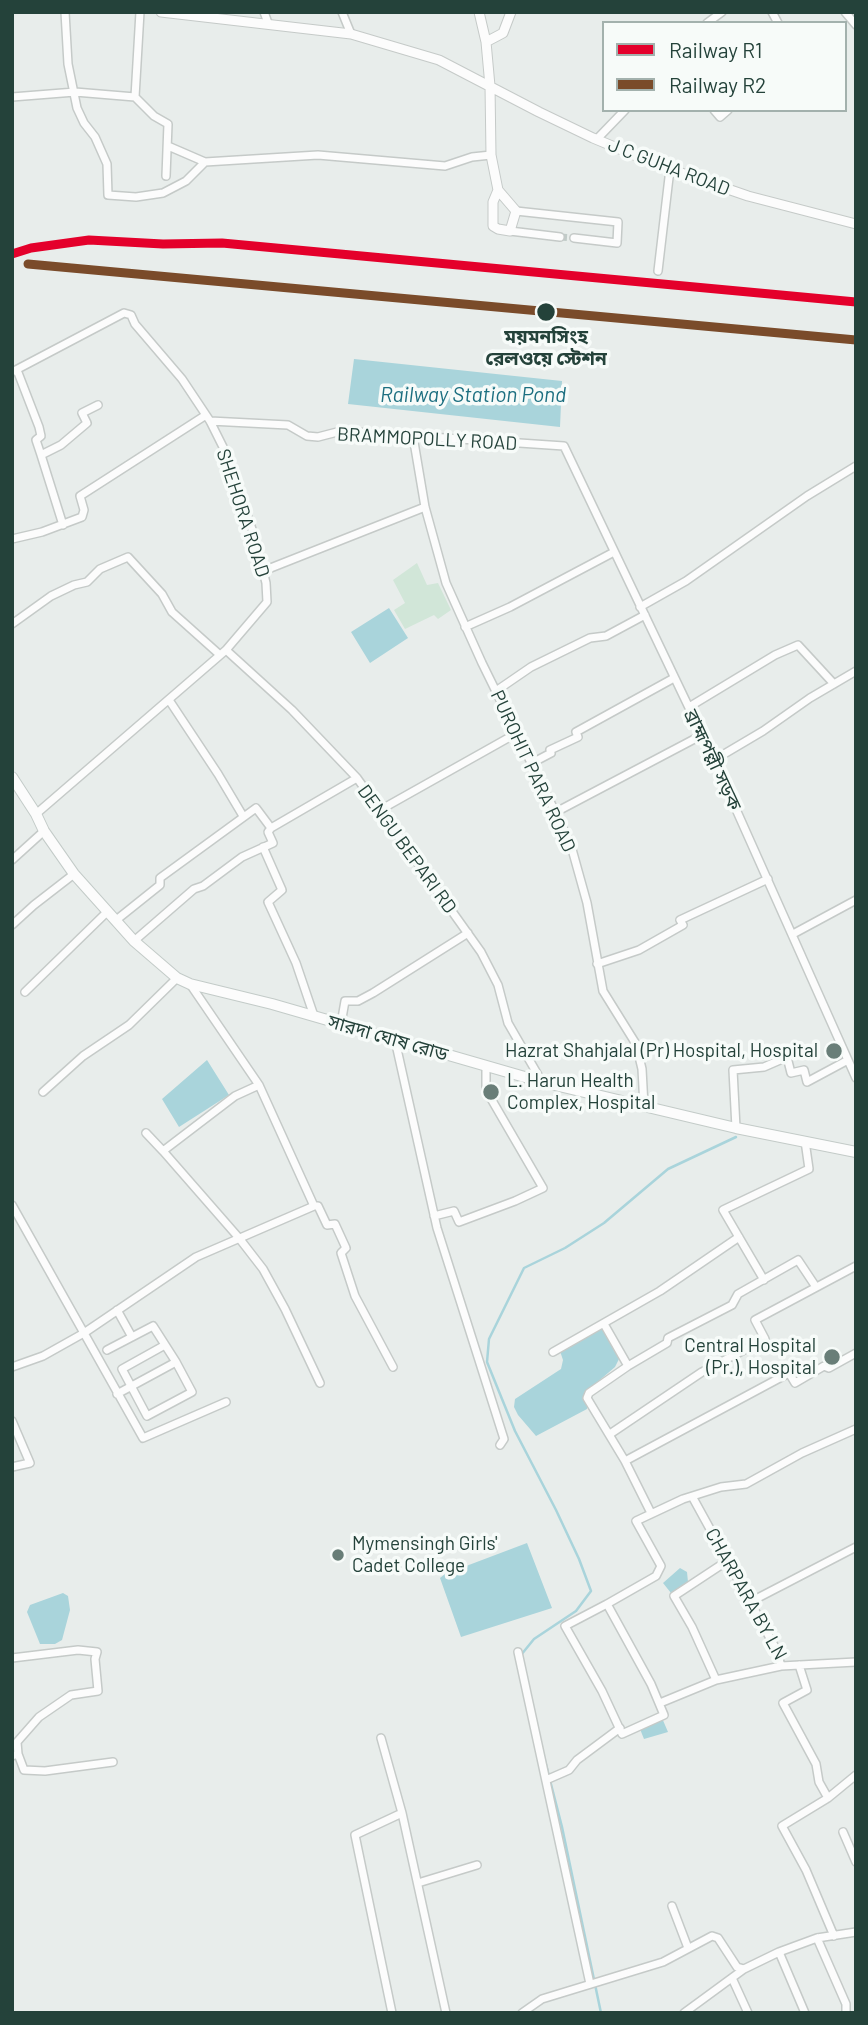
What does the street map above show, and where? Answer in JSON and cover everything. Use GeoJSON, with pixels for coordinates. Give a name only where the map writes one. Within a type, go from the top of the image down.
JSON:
{"type":"FeatureCollection","features":[{"type":"Feature","properties":{"kind":"main road","name":"সারদা ঘোষ রোড"},"geometry":{"type":"LineString","coordinates":[[12,777],[44,831],[74,874],[134,941],[177,978],[190,984],[314,1016],[542,1082],[736,1128],[856,1152]]}},
{"type":"Feature","properties":{"kind":"street"},"geometry":{"type":"LineString","coordinates":[[65,12],[68,64],[77,108],[95,137],[107,164],[108,195],[136,197],[163,193],[186,181],[205,162]]}},
{"type":"Feature","properties":{"kind":"street"},"geometry":{"type":"LineString","coordinates":[[135,96],[140,12]]}},
{"type":"Feature","properties":{"kind":"street","name":"J C GUHA ROAD"},"geometry":{"type":"LineString","coordinates":[[161,12],[351,34],[439,60],[597,139],[670,169],[748,197],[856,223]]}},
{"type":"Feature","properties":{"kind":"street"},"geometry":{"type":"LineString","coordinates":[[264,12],[268,23]]}},
{"type":"Feature","properties":{"kind":"street"},"geometry":{"type":"LineString","coordinates":[[342,12],[351,34]]}},
{"type":"Feature","properties":{"kind":"street"},"geometry":{"type":"LineString","coordinates":[[479,12],[486,42],[491,155],[498,190],[516,211],[618,222],[617,243],[574,238]]}},
{"type":"Feature","properties":{"kind":"street"},"geometry":{"type":"LineString","coordinates":[[486,42],[503,33],[511,12]]}},
{"type":"Feature","properties":{"kind":"street"},"geometry":{"type":"LineString","coordinates":[[845,12],[856,26]]}},
{"type":"Feature","properties":{"kind":"street"},"geometry":{"type":"LineString","coordinates":[[12,97],[75,92],[135,96],[154,116],[168,124],[166,176]]}},
{"type":"Feature","properties":{"kind":"street"},"geometry":{"type":"LineString","coordinates":[[597,139],[623,112]]}},
{"type":"Feature","properties":{"kind":"street"},"geometry":{"type":"LineString","coordinates":[[169,146],[205,162],[318,155],[445,166],[491,155]]}},
{"type":"Feature","properties":{"kind":"street"},"geometry":{"type":"LineString","coordinates":[[658,271],[670,169]]}},
{"type":"Feature","properties":{"kind":"street"},"geometry":{"type":"LineString","coordinates":[[498,190],[492,202],[493,226],[510,231],[560,237]]}},
{"type":"Feature","properties":{"kind":"street"},"geometry":{"type":"LineString","coordinates":[[510,231],[516,211]]}},
{"type":"Feature","properties":{"kind":"street","name":"SHEHORA ROAD"},"geometry":{"type":"LineString","coordinates":[[15,371],[128,313],[182,379],[208,418],[227,455],[255,538],[266,583],[267,602],[223,652],[36,814]]}},
{"type":"Feature","properties":{"kind":"street"},"geometry":{"type":"LineString","coordinates":[[15,371],[41,436],[37,440],[63,525]]}},
{"type":"Feature","properties":{"kind":"street"},"geometry":{"type":"LineString","coordinates":[[41,454],[61,445],[87,423],[82,413],[98,405]]}},
{"type":"Feature","properties":{"kind":"street"},"geometry":{"type":"LineString","coordinates":[[12,539],[82,517],[84,510],[79,496],[208,418]]}},
{"type":"Feature","properties":{"kind":"street","name":"BRAMMOPOLLY ROAD"},"geometry":{"type":"LineString","coordinates":[[208,418],[288,425],[307,436],[318,437],[341,431],[564,446]]}},
{"type":"Feature","properties":{"kind":"street","name":"PUROHIT PARA ROAD"},"geometry":{"type":"LineString","coordinates":[[413,436],[425,507],[446,583],[570,842],[587,903],[603,991],[636,1044],[642,1069],[644,1107]]}},
{"type":"Feature","properties":{"kind":"street","name":"ব্রাহ্মপল্লী সড়ক"},"geometry":{"type":"LineString","coordinates":[[564,446],[714,760],[856,1078]]}},
{"type":"Feature","properties":{"kind":"street"},"geometry":{"type":"LineString","coordinates":[[640,607],[686,581],[807,496],[856,466]]}},
{"type":"Feature","properties":{"kind":"street"},"geometry":{"type":"LineString","coordinates":[[263,571],[425,507]]}},
{"type":"Feature","properties":{"kind":"street"},"geometry":{"type":"LineString","coordinates":[[465,626],[510,607],[614,551]]}},
{"type":"Feature","properties":{"kind":"street","name":"DENGU BEPARI RD"},"geometry":{"type":"LineString","coordinates":[[12,624],[51,596],[86,582],[100,569],[128,557],[162,594],[172,612],[292,710],[356,778],[468,933],[498,985],[508,1023],[542,1082]]}},
{"type":"Feature","properties":{"kind":"street"},"geometry":{"type":"LineString","coordinates":[[496,691],[531,667],[590,638],[606,636],[645,615]]}},
{"type":"Feature","properties":{"kind":"street"},"geometry":{"type":"LineString","coordinates":[[689,708],[775,655],[797,645],[834,684]]}},
{"type":"Feature","properties":{"kind":"street"},"geometry":{"type":"LineString","coordinates":[[714,760],[763,732],[810,698],[856,671]]}},
{"type":"Feature","properties":{"kind":"street"},"geometry":{"type":"LineString","coordinates":[[532,763],[578,737],[576,733],[674,678]]}},
{"type":"Feature","properties":{"kind":"street"},"geometry":{"type":"LineString","coordinates":[[169,700],[243,817]]}},
{"type":"Feature","properties":{"kind":"street"},"geometry":{"type":"LineString","coordinates":[[380,810],[517,733]]}},
{"type":"Feature","properties":{"kind":"street"},"geometry":{"type":"LineString","coordinates":[[556,812],[702,735]]}},
{"type":"Feature","properties":{"kind":"street"},"geometry":{"type":"LineString","coordinates":[[134,941],[194,889],[203,886],[242,857],[274,842],[268,832],[271,828],[356,778]]}},
{"type":"Feature","properties":{"kind":"street"},"geometry":{"type":"LineString","coordinates":[[116,921],[160,885],[160,878],[256,808],[271,828]]}},
{"type":"Feature","properties":{"kind":"street"},"geometry":{"type":"LineString","coordinates":[[12,860],[44,831]]}},
{"type":"Feature","properties":{"kind":"street"},"geometry":{"type":"LineString","coordinates":[[263,847],[282,890],[268,902],[296,963],[314,1016]]}},
{"type":"Feature","properties":{"kind":"street"},"geometry":{"type":"LineString","coordinates":[[12,925],[74,874]]}},
{"type":"Feature","properties":{"kind":"street"},"geometry":{"type":"LineString","coordinates":[[597,964],[639,950],[683,925],[680,920],[768,879]]}},
{"type":"Feature","properties":{"kind":"street"},"geometry":{"type":"LineString","coordinates":[[793,934],[856,900]]}},
{"type":"Feature","properties":{"kind":"street"},"geometry":{"type":"LineString","coordinates":[[25,992],[107,912]]}},
{"type":"Feature","properties":{"kind":"street"},"geometry":{"type":"LineString","coordinates":[[341,1024],[345,1001],[358,1002],[468,933]]}},
{"type":"Feature","properties":{"kind":"street"},"geometry":{"type":"LineString","coordinates":[[43,1092],[83,1056],[129,1025],[177,978]]}},
{"type":"Feature","properties":{"kind":"street"},"geometry":{"type":"LineString","coordinates":[[190,984],[260,1085],[314,1206]]}},
{"type":"Feature","properties":{"kind":"street"},"geometry":{"type":"LineString","coordinates":[[396,1040],[434,1216],[504,1438],[500,1445]]}},
{"type":"Feature","properties":{"kind":"street"},"geometry":{"type":"LineString","coordinates":[[736,1128],[733,1070],[764,1068],[787,1057],[791,1073],[804,1070],[807,1082],[848,1060]]}},
{"type":"Feature","properties":{"kind":"street"},"geometry":{"type":"LineString","coordinates":[[434,1216],[454,1210],[459,1222],[515,1202],[543,1188],[486,1090],[486,1066]]}},
{"type":"Feature","properties":{"kind":"street"},"geometry":{"type":"LineString","coordinates":[[163,1151],[235,1096],[260,1085]]}},
{"type":"Feature","properties":{"kind":"street"},"geometry":{"type":"LineString","coordinates":[[146,1133],[239,1238],[262,1269],[285,1309],[320,1383]]}},
{"type":"Feature","properties":{"kind":"street"},"geometry":{"type":"LineString","coordinates":[[764,1280],[723,1210],[809,1169],[805,1141]]}},
{"type":"Feature","properties":{"kind":"street"},"geometry":{"type":"LineString","coordinates":[[12,1205],[143,1438],[226,1402]]}},
{"type":"Feature","properties":{"kind":"street"},"geometry":{"type":"LineString","coordinates":[[12,1367],[43,1356],[84,1333],[196,1257],[318,1206],[327,1225],[335,1224],[345,1248],[341,1253],[355,1296],[393,1367]]}},
{"type":"Feature","properties":{"kind":"street"},"geometry":{"type":"LineString","coordinates":[[554,1352],[660,1291],[739,1237]]}},
{"type":"Feature","properties":{"kind":"street"},"geometry":{"type":"LineString","coordinates":[[651,1513],[610,1434],[587,1398],[589,1393],[667,1343],[668,1338],[732,1305],[738,1294],[799,1260],[816,1287]]}},
{"type":"Feature","properties":{"kind":"street"},"geometry":{"type":"LineString","coordinates":[[610,1434],[691,1378],[765,1339],[755,1320],[856,1266]]}},
{"type":"Feature","properties":{"kind":"street"},"geometry":{"type":"LineString","coordinates":[[117,1310],[132,1337]]}},
{"type":"Feature","properties":{"kind":"street"},"geometry":{"type":"LineString","coordinates":[[604,1324],[628,1366]]}},
{"type":"Feature","properties":{"kind":"street"},"geometry":{"type":"LineString","coordinates":[[107,1350],[153,1325],[176,1362],[192,1392],[147,1416],[123,1368],[165,1345]]}},
{"type":"Feature","properties":{"kind":"street"},"geometry":{"type":"LineString","coordinates":[[625,1461],[789,1373],[795,1383],[824,1366],[829,1368],[856,1353]]}},
{"type":"Feature","properties":{"kind":"street"},"geometry":{"type":"LineString","coordinates":[[117,1394],[176,1362]]}},
{"type":"Feature","properties":{"kind":"street"},"geometry":{"type":"LineString","coordinates":[[12,1421],[30,1463],[12,1467]]}},
{"type":"Feature","properties":{"kind":"street"},"geometry":{"type":"LineString","coordinates":[[607,1604],[664,1715],[622,1734],[602,1691],[565,1626],[656,1576],[661,1566],[636,1521],[682,1499],[693,1498],[721,1487],[746,1484],[802,1453],[856,1429]]}},
{"type":"Feature","properties":{"kind":"street","name":"CHARPARA BY LN"},"geometry":{"type":"LineString","coordinates":[[693,1498],[776,1649],[781,1666],[856,1662]]}},
{"type":"Feature","properties":{"kind":"street"},"geometry":{"type":"LineString","coordinates":[[750,1602],[856,1547]]}},
{"type":"Feature","properties":{"kind":"street"},"geometry":{"type":"LineString","coordinates":[[716,1680],[692,1627],[674,1596],[724,1563]]}},
{"type":"Feature","properties":{"kind":"street"},"geometry":{"type":"LineString","coordinates":[[12,1658],[78,1650],[97,1651],[95,1659],[98,1691],[71,1695],[39,1717],[17,1742],[15,1755],[24,1770],[45,1771],[113,1762]]}},
{"type":"Feature","properties":{"kind":"street"},"geometry":{"type":"LineString","coordinates":[[517,1652],[590,1984]]}},
{"type":"Feature","properties":{"kind":"street"},"geometry":{"type":"LineString","coordinates":[[799,1665],[807,1690],[783,1703],[816,1764],[819,1782],[828,1798]]}},
{"type":"Feature","properties":{"kind":"street"},"geometry":{"type":"LineString","coordinates":[[660,1703],[716,1680],[781,1666]]}},
{"type":"Feature","properties":{"kind":"street"},"geometry":{"type":"LineString","coordinates":[[546,1780],[569,1770],[577,1760],[620,1728]]}},
{"type":"Feature","properties":{"kind":"street"},"geometry":{"type":"LineString","coordinates":[[381,1738],[402,1813],[446,2013]]}},
{"type":"Feature","properties":{"kind":"street"},"geometry":{"type":"LineString","coordinates":[[834,1936],[806,1870],[782,1826],[828,1798],[856,1775]]}},
{"type":"Feature","properties":{"kind":"street"},"geometry":{"type":"LineString","coordinates":[[392,2013],[355,1835],[402,1813]]}},
{"type":"Feature","properties":{"kind":"street"},"geometry":{"type":"LineString","coordinates":[[843,1832],[856,1861]]}},
{"type":"Feature","properties":{"kind":"street"},"geometry":{"type":"LineString","coordinates":[[418,1883],[477,1865]]}},
{"type":"Feature","properties":{"kind":"street"},"geometry":{"type":"LineString","coordinates":[[672,1906],[688,1948]]}},
{"type":"Feature","properties":{"kind":"street"},"geometry":{"type":"LineString","coordinates":[[685,2012],[744,1969],[779,1952],[817,1938],[856,1932]]}},
{"type":"Feature","properties":{"kind":"street"},"geometry":{"type":"LineString","coordinates":[[522,2013],[542,1999],[663,1962],[715,1937],[737,1966],[744,1969]]}},
{"type":"Feature","properties":{"kind":"street"},"geometry":{"type":"LineString","coordinates":[[817,1938],[846,2004],[846,2013]]}},
{"type":"Feature","properties":{"kind":"street"},"geometry":{"type":"LineString","coordinates":[[779,1952],[805,2013]]}},
{"type":"Feature","properties":{"kind":"street"},"geometry":{"type":"LineString","coordinates":[[732,1978],[748,2013]]}},
{"type":"Feature","properties":{"kind":"green space"},"geometry":{"type":"Polygon","coordinates":[[[417,563],[427,585],[438,583],[451,610],[438,619],[434,615],[405,629],[394,610],[405,603],[393,580],[417,563]]]}},
{"type":"Feature","properties":{"kind":"water","name":"Railway Station Pond"},"geometry":{"type":"Polygon","coordinates":[[[354,359],[562,381],[560,427],[348,404],[354,359]]]}},
{"type":"Feature","properties":{"kind":"water"},"geometry":{"type":"Polygon","coordinates":[[[389,608],[408,638],[370,663],[351,632],[389,608]]]}},
{"type":"Feature","properties":{"kind":"water"},"geometry":{"type":"Polygon","coordinates":[[[207,1060],[229,1095],[179,1127],[162,1099],[207,1060]]]}},
{"type":"Feature","properties":{"kind":"water"},"geometry":{"type":"Polygon","coordinates":[[[598,1330],[603,1330],[619,1354],[615,1367],[587,1391],[587,1409],[536,1436],[518,1415],[514,1407],[515,1399],[561,1369],[563,1360],[560,1351],[598,1330]]]}},
{"type":"Feature","properties":{"kind":"water"},"geometry":{"type":"Polygon","coordinates":[[[527,1543],[552,1608],[461,1637],[440,1578],[527,1543]]]}},
{"type":"Feature","properties":{"kind":"water"},"geometry":{"type":"Polygon","coordinates":[[[680,1568],[687,1572],[688,1582],[675,1593],[671,1593],[663,1583],[680,1568]]]}},
{"type":"Feature","properties":{"kind":"water"},"geometry":{"type":"Polygon","coordinates":[[[63,1593],[68,1596],[70,1610],[62,1640],[55,1644],[40,1644],[27,1612],[30,1605],[63,1593]]]}},
{"type":"Feature","properties":{"kind":"water"},"geometry":{"type":"Polygon","coordinates":[[[662,1718],[668,1732],[644,1739],[640,1729],[662,1718]]]}},
{"type":"Feature","properties":{"kind":"waterway"},"geometry":{"type":"LineString","coordinates":[[521,1655],[534,1639],[576,1611],[591,1591],[556,1510],[515,1431],[487,1362],[489,1339],[524,1268],[565,1248],[604,1223],[668,1169],[736,1137]]}},
{"type":"Feature","properties":{"kind":"waterway"},"geometry":{"type":"LineString","coordinates":[[543,1753],[562,1827],[601,2013]]}},
{"type":"Feature","properties":{"kind":"tunnel"},"geometry":{"type":"LineString","coordinates":[[560,237],[574,238]]}},
{"type":"Feature","properties":{"kind":"rail line","name":"R1"},"geometry":{"type":"LineString","coordinates":[[12,254],[31,248],[89,240],[163,244],[222,243],[856,302]]}},
{"type":"Feature","properties":{"kind":"rail line","name":"R2"},"geometry":{"type":"LineString","coordinates":[[28,264],[856,340]]}},
{"type":"Feature","properties":{"kind":"place","name":"ময়মনসিংহ রেলওয়ে স্টেশন"},"geometry":{"type":"Point","coordinates":[546,312]}},
{"type":"Feature","properties":{"kind":"place","name":"Hazrat Shahjalal (Pr) Hospital, Hospital"},"geometry":{"type":"Point","coordinates":[834,1051]}},
{"type":"Feature","properties":{"kind":"place","name":"L. Harun Health Complex, Hospital"},"geometry":{"type":"Point","coordinates":[491,1092]}},
{"type":"Feature","properties":{"kind":"place","name":"Central Hospital (Pr.), Hospital"},"geometry":{"type":"Point","coordinates":[832,1357]}},
{"type":"Feature","properties":{"kind":"place","name":"Mymensingh Girls' Cadet College"},"geometry":{"type":"Point","coordinates":[338,1555]}}]}
